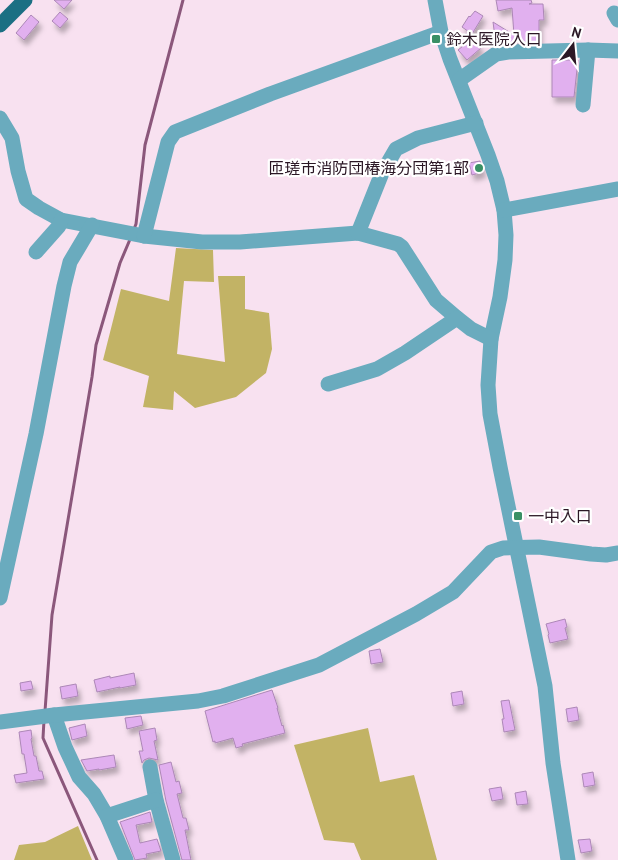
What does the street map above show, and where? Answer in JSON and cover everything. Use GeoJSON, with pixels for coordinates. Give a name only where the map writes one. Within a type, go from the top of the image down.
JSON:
{"type":"FeatureCollection","features":[{"type":"Feature","properties":{"kind":"main road"},"geometry":{"type":"LineString","coordinates":[[0,25],[25,0]]}},
{"type":"Feature","properties":{"kind":"street"},"geometry":{"type":"LineString","coordinates":[[435,0],[441,32],[494,172],[504,210],[505,260],[500,297],[491,339],[488,384],[490,414],[545,686],[553,763],[568,860]]}},
{"type":"Feature","properties":{"kind":"street"},"geometry":{"type":"LineString","coordinates":[[144,236],[168,142],[175,132],[270,94],[441,32]]}},
{"type":"Feature","properties":{"kind":"street"},"geometry":{"type":"LineString","coordinates":[[459,80],[496,54],[588,50],[618,51]]}},
{"type":"Feature","properties":{"kind":"street"},"geometry":{"type":"LineString","coordinates":[[583,105],[588,50]]}},
{"type":"Feature","properties":{"kind":"street"},"geometry":{"type":"LineString","coordinates":[[0,118],[12,138],[18,171],[26,199],[61,220],[144,236],[202,242],[240,242],[358,233],[398,244],[402,247],[436,300],[472,329],[491,339]]}},
{"type":"Feature","properties":{"kind":"street"},"geometry":{"type":"LineString","coordinates":[[358,233],[382,172],[396,149],[418,138],[476,123]]}},
{"type":"Feature","properties":{"kind":"street"},"geometry":{"type":"LineString","coordinates":[[504,210],[618,189]]}},
{"type":"Feature","properties":{"kind":"street"},"geometry":{"type":"LineString","coordinates":[[36,252],[59,226],[61,220]]}},
{"type":"Feature","properties":{"kind":"street"},"geometry":{"type":"LineString","coordinates":[[0,598],[36,434],[64,286],[70,262],[92,225]]}},
{"type":"Feature","properties":{"kind":"street"},"geometry":{"type":"LineString","coordinates":[[328,384],[377,369],[405,354],[457,318]]}},
{"type":"Feature","properties":{"kind":"street"},"geometry":{"type":"LineString","coordinates":[[0,722],[198,701],[223,696],[319,665],[416,614],[453,592],[492,552],[503,548],[539,548],[606,555],[618,553]]}},
{"type":"Feature","properties":{"kind":"street"},"geometry":{"type":"LineString","coordinates":[[54,715],[65,747],[79,777],[94,794],[107,816],[126,860]]}},
{"type":"Feature","properties":{"kind":"street"},"geometry":{"type":"LineString","coordinates":[[150,767],[156,800],[173,860]]}},
{"type":"Feature","properties":{"kind":"street"},"geometry":{"type":"LineString","coordinates":[[107,816],[156,800]]}},
{"type":"Feature","properties":{"kind":"shaded area"},"geometry":{"type":"Polygon","coordinates":[[[176,248],[213,250],[214,282],[184,281],[177,354],[225,362],[218,276],[245,276],[245,309],[269,313],[272,349],[266,373],[236,397],[195,408],[174,391],[173,410],[143,407],[149,376],[103,360],[121,289],[169,301],[176,248]]]}},
{"type":"Feature","properties":{"kind":"shaded area"},"geometry":{"type":"Polygon","coordinates":[[[368,728],[380,782],[414,775],[437,860],[361,860],[354,843],[324,840],[294,745],[368,728]]]}},
{"type":"Feature","properties":{"kind":"shaded area"},"geometry":{"type":"Polygon","coordinates":[[[78,826],[92,860],[14,860],[19,845],[45,842],[78,826]]]}},
{"type":"Feature","properties":{"kind":"building"},"geometry":{"type":"Polygon","coordinates":[[[54,0],[72,0],[64,9],[54,0]]]}},
{"type":"Feature","properties":{"kind":"building"},"geometry":{"type":"Polygon","coordinates":[[[496,0],[531,0],[532,3],[529,4],[543,4],[544,20],[539,20],[539,42],[496,45],[493,22],[514,35],[512,8],[498,11],[496,0]]]}},
{"type":"Feature","properties":{"kind":"building"},"geometry":{"type":"Polygon","coordinates":[[[475,11],[483,16],[472,34],[462,27],[469,16],[475,11]]]}},
{"type":"Feature","properties":{"kind":"building"},"geometry":{"type":"Polygon","coordinates":[[[60,12],[68,19],[60,28],[52,21],[60,12]]]}},
{"type":"Feature","properties":{"kind":"building"},"geometry":{"type":"Polygon","coordinates":[[[31,15],[39,22],[24,40],[16,33],[31,15]]]}},
{"type":"Feature","properties":{"kind":"building"},"geometry":{"type":"Polygon","coordinates":[[[468,32],[481,48],[467,60],[458,50],[463,46],[458,40],[468,32]]]}},
{"type":"Feature","properties":{"kind":"building"},"geometry":{"type":"Polygon","coordinates":[[[552,60],[578,60],[574,97],[552,97],[552,60]]]}},
{"type":"Feature","properties":{"kind":"building"},"geometry":{"type":"Polygon","coordinates":[[[480,161],[483,172],[472,175],[469,163],[480,161]]]}},
{"type":"Feature","properties":{"kind":"building"},"geometry":{"type":"Polygon","coordinates":[[[565,619],[568,639],[550,643],[546,624],[565,619]]]}},
{"type":"Feature","properties":{"kind":"building"},"geometry":{"type":"Polygon","coordinates":[[[380,649],[383,662],[371,664],[369,651],[380,649]]]}},
{"type":"Feature","properties":{"kind":"building"},"geometry":{"type":"Polygon","coordinates":[[[134,673],[136,685],[97,692],[94,680],[134,673]]]}},
{"type":"Feature","properties":{"kind":"building"},"geometry":{"type":"Polygon","coordinates":[[[31,681],[33,689],[21,691],[20,683],[31,681]]]}},
{"type":"Feature","properties":{"kind":"building"},"geometry":{"type":"Polygon","coordinates":[[[76,684],[78,696],[62,699],[60,687],[76,684]]]}},
{"type":"Feature","properties":{"kind":"building"},"geometry":{"type":"Polygon","coordinates":[[[272,690],[285,733],[242,744],[243,746],[236,748],[233,738],[213,742],[205,711],[272,690]]]}},
{"type":"Feature","properties":{"kind":"building"},"geometry":{"type":"Polygon","coordinates":[[[462,691],[464,704],[453,706],[451,693],[462,691]]]}},
{"type":"Feature","properties":{"kind":"building"},"geometry":{"type":"Polygon","coordinates":[[[509,700],[515,730],[504,732],[501,701],[509,700]]]}},
{"type":"Feature","properties":{"kind":"building"},"geometry":{"type":"Polygon","coordinates":[[[577,707],[579,720],[568,722],[566,709],[577,707]]]}},
{"type":"Feature","properties":{"kind":"building"},"geometry":{"type":"Polygon","coordinates":[[[141,716],[143,725],[127,729],[125,718],[141,716]]]}},
{"type":"Feature","properties":{"kind":"building"},"geometry":{"type":"Polygon","coordinates":[[[85,724],[87,736],[72,740],[69,728],[85,724]]]}},
{"type":"Feature","properties":{"kind":"building"},"geometry":{"type":"Polygon","coordinates":[[[155,728],[157,740],[154,741],[158,760],[149,758],[142,763],[139,751],[143,751],[139,731],[155,728]]]}},
{"type":"Feature","properties":{"kind":"building"},"geometry":{"type":"Polygon","coordinates":[[[31,730],[34,756],[36,756],[39,771],[42,771],[44,779],[16,783],[14,775],[27,773],[19,732],[31,730]]]}},
{"type":"Feature","properties":{"kind":"building"},"geometry":{"type":"Polygon","coordinates":[[[114,755],[116,767],[99,770],[87,771],[81,760],[114,755]]]}},
{"type":"Feature","properties":{"kind":"building"},"geometry":{"type":"Polygon","coordinates":[[[171,762],[176,782],[179,781],[182,793],[177,794],[183,818],[186,818],[189,830],[185,830],[191,860],[182,860],[166,801],[159,765],[171,762]]]}},
{"type":"Feature","properties":{"kind":"building"},"geometry":{"type":"Polygon","coordinates":[[[593,772],[595,785],[584,787],[582,774],[593,772]]]}},
{"type":"Feature","properties":{"kind":"building"},"geometry":{"type":"Polygon","coordinates":[[[501,787],[503,799],[492,801],[489,789],[501,787]]]}},
{"type":"Feature","properties":{"kind":"building"},"geometry":{"type":"Polygon","coordinates":[[[526,791],[528,804],[517,805],[515,793],[526,791]]]}},
{"type":"Feature","properties":{"kind":"building"},"geometry":{"type":"Polygon","coordinates":[[[150,812],[152,822],[136,825],[140,843],[157,839],[161,851],[146,854],[147,858],[135,860],[120,822],[150,812]]]}},
{"type":"Feature","properties":{"kind":"building"},"geometry":{"type":"Polygon","coordinates":[[[590,839],[592,851],[581,853],[578,840],[590,839]]]}},
{"type":"Feature","properties":{"kind":"waterway"},"geometry":{"type":"LineString","coordinates":[[134,229],[145,145],[183,0]]}},
{"type":"Feature","properties":{"kind":"waterway"},"geometry":{"type":"LineString","coordinates":[[45,711],[52,615],[96,345],[120,263],[131,237]]}},
{"type":"Feature","properties":{"kind":"waterway"},"geometry":{"type":"LineString","coordinates":[[44,720],[43,738],[97,860]]}},
{"type":"Feature","properties":{"kind":"place","name":"鈴木医院入口"},"geometry":{"type":"Point","coordinates":[436,39]}},
{"type":"Feature","properties":{"kind":"place","name":"匝瑳市消防団椿海分団第1部"},"geometry":{"type":"Point","coordinates":[479,168]}},
{"type":"Feature","properties":{"kind":"place","name":"一中入口"},"geometry":{"type":"Point","coordinates":[518,516]}}]}
